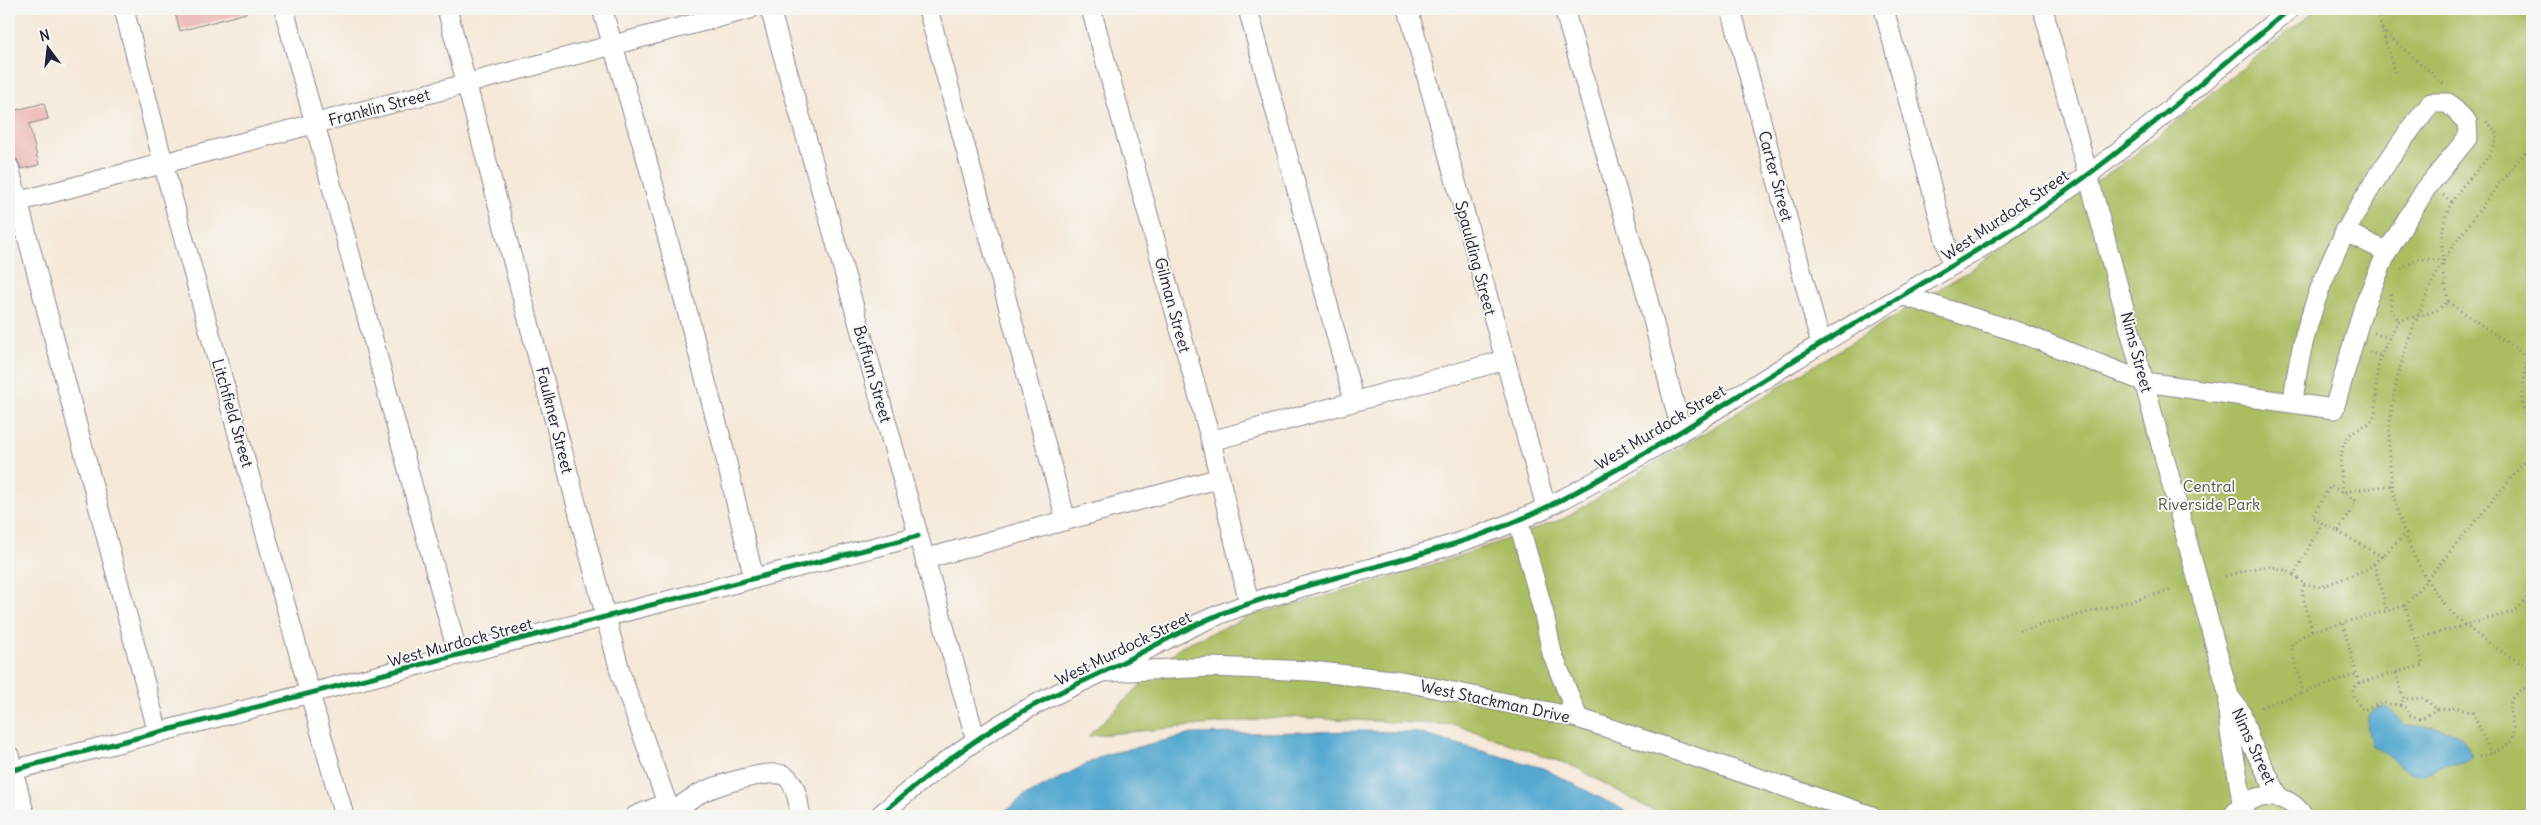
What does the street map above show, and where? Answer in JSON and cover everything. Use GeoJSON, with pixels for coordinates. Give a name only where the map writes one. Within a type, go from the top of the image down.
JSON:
{"type":"FeatureCollection","features":[{"type":"Feature","properties":{"kind":"street","name":"Litchfield Street"},"geometry":{"type":"LineString","coordinates":[[124,9],[164,165],[344,816]]}},
{"type":"Feature","properties":{"kind":"street"},"geometry":{"type":"LineString","coordinates":[[284,9],[458,655]]}},
{"type":"Feature","properties":{"kind":"street","name":"Faulkner Street"},"geometry":{"type":"LineString","coordinates":[[447,9],[621,675],[677,809]]}},
{"type":"Feature","properties":{"kind":"street"},"geometry":{"type":"LineString","coordinates":[[602,9],[645,152],[722,442],[754,579]]}},
{"type":"Feature","properties":{"kind":"street","name":"Franklin Street"},"geometry":{"type":"LineString","coordinates":[[13,203],[164,165],[750,9]]}},
{"type":"Feature","properties":{"kind":"street","name":"Buffum Street"},"geometry":{"type":"LineString","coordinates":[[770,9],[976,740]]}},
{"type":"Feature","properties":{"kind":"street"},"geometry":{"type":"LineString","coordinates":[[928,9],[1066,520]]}},
{"type":"Feature","properties":{"kind":"street","name":"Gilman Street"},"geometry":{"type":"LineString","coordinates":[[1091,9],[1211,440],[1248,603]]}},
{"type":"Feature","properties":{"kind":"street"},"geometry":{"type":"LineString","coordinates":[[1248,9],[1354,401]]}},
{"type":"Feature","properties":{"kind":"street","name":"Spaulding Street"},"geometry":{"type":"LineString","coordinates":[[1408,9],[1546,507]]}},
{"type":"Feature","properties":{"kind":"street"},"geometry":{"type":"LineString","coordinates":[[1564,9],[1646,292],[1681,431]]}},
{"type":"Feature","properties":{"kind":"street","name":"Carter Street"},"geometry":{"type":"LineString","coordinates":[[1731,9],[1821,344]]}},
{"type":"Feature","properties":{"kind":"street"},"geometry":{"type":"LineString","coordinates":[[1884,9],[1952,265]]}},
{"type":"Feature","properties":{"kind":"street","name":"Nims Street"},"geometry":{"type":"LineString","coordinates":[[2043,9],[2229,696],[2227,716],[2236,759],[2238,811]]}},
{"type":"Feature","properties":{"kind":"street","name":"West Murdock Street"},"geometry":{"type":"LineString","coordinates":[[878,816],[919,782],[976,740],[1021,712],[1172,637],[1248,603],[1396,562],[1518,520],[1546,507],[1681,431],[1821,344],[1904,296],[2038,211],[2087,174],[2290,9]]}},
{"type":"Feature","properties":{"kind":"street"},"geometry":{"type":"LineString","coordinates":[[1904,296],[2018,332],[2145,382],[2334,409],[2364,306],[2387,252],[2425,190],[2468,137],[2467,122],[2448,103],[2431,103],[2390,156],[2344,231],[2329,262],[2318,297],[2295,379],[2293,403]]}},
{"type":"Feature","properties":{"kind":"street"},"geometry":{"type":"LineString","coordinates":[[9,167],[13,203],[158,733]]}},
{"type":"Feature","properties":{"kind":"street"},"geometry":{"type":"LineString","coordinates":[[2344,231],[2387,252]]}},
{"type":"Feature","properties":{"kind":"street"},"geometry":{"type":"LineString","coordinates":[[1211,440],[1504,360]]}},
{"type":"Feature","properties":{"kind":"street"},"geometry":{"type":"LineString","coordinates":[[924,559],[1220,478]]}},
{"type":"Feature","properties":{"kind":"street"},"geometry":{"type":"LineString","coordinates":[[1518,520],[1544,614],[1552,653],[1578,718]]}},
{"type":"Feature","properties":{"kind":"street","name":"West Murdock Street"},"geometry":{"type":"LineString","coordinates":[[10,766],[158,733],[918,536]]}},
{"type":"Feature","properties":{"kind":"street","name":"West Stackman Drive"},"geometry":{"type":"LineString","coordinates":[[1102,673],[1211,667],[1311,671],[1401,681],[1578,718],[1872,816]]}},
{"type":"Feature","properties":{"kind":"street","name":"Nims Street"},"geometry":{"type":"LineString","coordinates":[[2229,696],[2241,712],[2250,741],[2279,798]]}},
{"type":"Feature","properties":{"kind":"street"},"geometry":{"type":"LineString","coordinates":[[10,766],[25,816]]}},
{"type":"Feature","properties":{"kind":"street"},"geometry":{"type":"LineString","coordinates":[[635,816],[677,809],[713,788],[743,778],[780,773],[787,776],[796,790],[800,816]]}},
{"type":"Feature","properties":{"kind":"street"},"geometry":{"type":"LineString","coordinates":[[2238,811],[2253,799],[2266,796],[2279,798],[2296,807],[2306,816]]}},
{"type":"Feature","properties":{"kind":"path"},"geometry":{"type":"LineString","coordinates":[[2376,9],[2395,73]]}},
{"type":"Feature","properties":{"kind":"path"},"geometry":{"type":"LineString","coordinates":[[2382,30],[2448,88]]}},
{"type":"Feature","properties":{"kind":"path"},"geometry":{"type":"LineString","coordinates":[[2485,120],[2498,134],[2494,151],[2460,189],[2449,208],[2440,235],[2448,302],[2532,360]]}},
{"type":"Feature","properties":{"kind":"path"},"geometry":{"type":"LineString","coordinates":[[2532,145],[2484,203],[2443,260],[2417,317],[2401,366],[2390,422],[2389,463],[2393,485],[2416,560],[2437,596],[2467,624],[2532,669]]}},
{"type":"Feature","properties":{"kind":"path"},"geometry":{"type":"LineString","coordinates":[[2398,272],[2402,267],[2417,258],[2443,260]]}},
{"type":"Feature","properties":{"kind":"path"},"geometry":{"type":"LineString","coordinates":[[2390,292],[2391,310],[2399,321]]}},
{"type":"Feature","properties":{"kind":"path"},"geometry":{"type":"LineString","coordinates":[[2399,321],[2436,311],[2448,302]]}},
{"type":"Feature","properties":{"kind":"path"},"geometry":{"type":"LineString","coordinates":[[2342,492],[2341,448],[2351,433],[2368,425],[2373,419],[2376,407],[2376,379],[2381,356],[2399,321]]}},
{"type":"Feature","properties":{"kind":"path"},"geometry":{"type":"LineString","coordinates":[[2532,350],[2527,356],[2522,401],[2529,429],[2532,432]]}},
{"type":"Feature","properties":{"kind":"path"},"geometry":{"type":"LineString","coordinates":[[2302,693],[2301,679],[2291,656],[2292,643],[2312,631],[2405,606],[2532,453]]}},
{"type":"Feature","properties":{"kind":"path"},"geometry":{"type":"LineString","coordinates":[[2342,492],[2393,485]]}},
{"type":"Feature","properties":{"kind":"path"},"geometry":{"type":"LineString","coordinates":[[2338,532],[2356,501],[2330,486],[2312,517],[2322,523],[2338,532],[2383,557]]}},
{"type":"Feature","properties":{"kind":"path"},"geometry":{"type":"LineString","coordinates":[[2294,575],[2322,523]]}},
{"type":"Feature","properties":{"kind":"path"},"geometry":{"type":"LineString","coordinates":[[2225,576],[2270,565],[2281,567],[2304,584],[2313,587],[2330,584],[2374,564],[2407,533]]}},
{"type":"Feature","properties":{"kind":"path"},"geometry":{"type":"LineString","coordinates":[[2374,564],[2386,612]]}},
{"type":"Feature","properties":{"kind":"path"},"geometry":{"type":"LineString","coordinates":[[2304,584],[2302,592],[2312,631]]}},
{"type":"Feature","properties":{"kind":"path"},"geometry":{"type":"LineString","coordinates":[[2019,630],[2172,590]]}},
{"type":"Feature","properties":{"kind":"path"},"geometry":{"type":"LineString","coordinates":[[2415,639],[2513,612],[2532,594]]}},
{"type":"Feature","properties":{"kind":"path"},"geometry":{"type":"LineString","coordinates":[[2405,606],[2423,666],[2359,683],[2353,689],[2354,698],[2363,710],[2382,704],[2400,705],[2406,708],[2409,715],[2421,719],[2437,709],[2458,708],[2473,713],[2491,754]]}},
{"type":"Feature","properties":{"kind":"path"},"geometry":{"type":"LineString","coordinates":[[2343,624],[2359,683]]}},
{"type":"Feature","properties":{"kind":"path"},"geometry":{"type":"LineString","coordinates":[[2396,673],[2404,699]]}},
{"type":"Feature","properties":{"kind":"path"},"geometry":{"type":"LineString","coordinates":[[2261,707],[2357,674]]}},
{"type":"Feature","properties":{"kind":"path"},"geometry":{"type":"LineString","coordinates":[[2479,757],[2491,754],[2505,747],[2512,740],[2514,732],[2510,706],[2512,699],[2516,693],[2532,684]]}},
{"type":"Feature","properties":{"kind":"path"},"geometry":{"type":"LineString","coordinates":[[2404,699],[2423,698],[2437,709]]}},
{"type":"Feature","properties":{"kind":"path"},"geometry":{"type":"LineString","coordinates":[[2400,705],[2404,699]]}},
{"type":"Feature","properties":{"kind":"green space","name":"Central Riverside Park"},"geometry":{"type":"Polygon","coordinates":[[[2317,9],[2532,9],[2532,816],[1662,816],[1575,767],[1457,725],[1288,717],[1088,736],[1181,646],[1255,614],[1354,589],[1459,556],[1565,518],[1970,270],[2130,158],[2317,9]]]}},
{"type":"Feature","properties":{"kind":"water"},"geometry":{"type":"Polygon","coordinates":[[[2385,707],[2403,724],[2454,733],[2468,745],[2472,756],[2463,763],[2447,764],[2422,774],[2408,771],[2372,746],[2368,727],[2369,716],[2377,709],[2385,707]]]}},
{"type":"Feature","properties":{"kind":"water"},"geometry":{"type":"Polygon","coordinates":[[[1356,731],[1414,732],[1543,768],[1635,816],[999,816],[1025,796],[1104,755],[1192,734],[1356,731]]]}},
{"type":"Feature","properties":{"kind":"building"},"geometry":{"type":"Polygon","coordinates":[[[174,9],[245,9],[246,13],[180,31],[174,9]]]}},
{"type":"Feature","properties":{"kind":"building"},"geometry":{"type":"Polygon","coordinates":[[[44,103],[48,119],[29,124],[39,165],[21,169],[17,159],[13,157],[9,137],[9,112],[44,103]]]}},
{"type":"Feature","properties":{"kind":"cycle path"},"geometry":{"type":"LineString","coordinates":[[879,816],[946,762],[999,725],[1043,700],[1199,623],[1285,592],[1473,538],[1545,508],[1609,474],[1948,268],[2039,210],[2104,163],[2290,9]]}},
{"type":"Feature","properties":{"kind":"cycle path"},"geometry":{"type":"LineString","coordinates":[[9,771],[918,536]]}}]}
